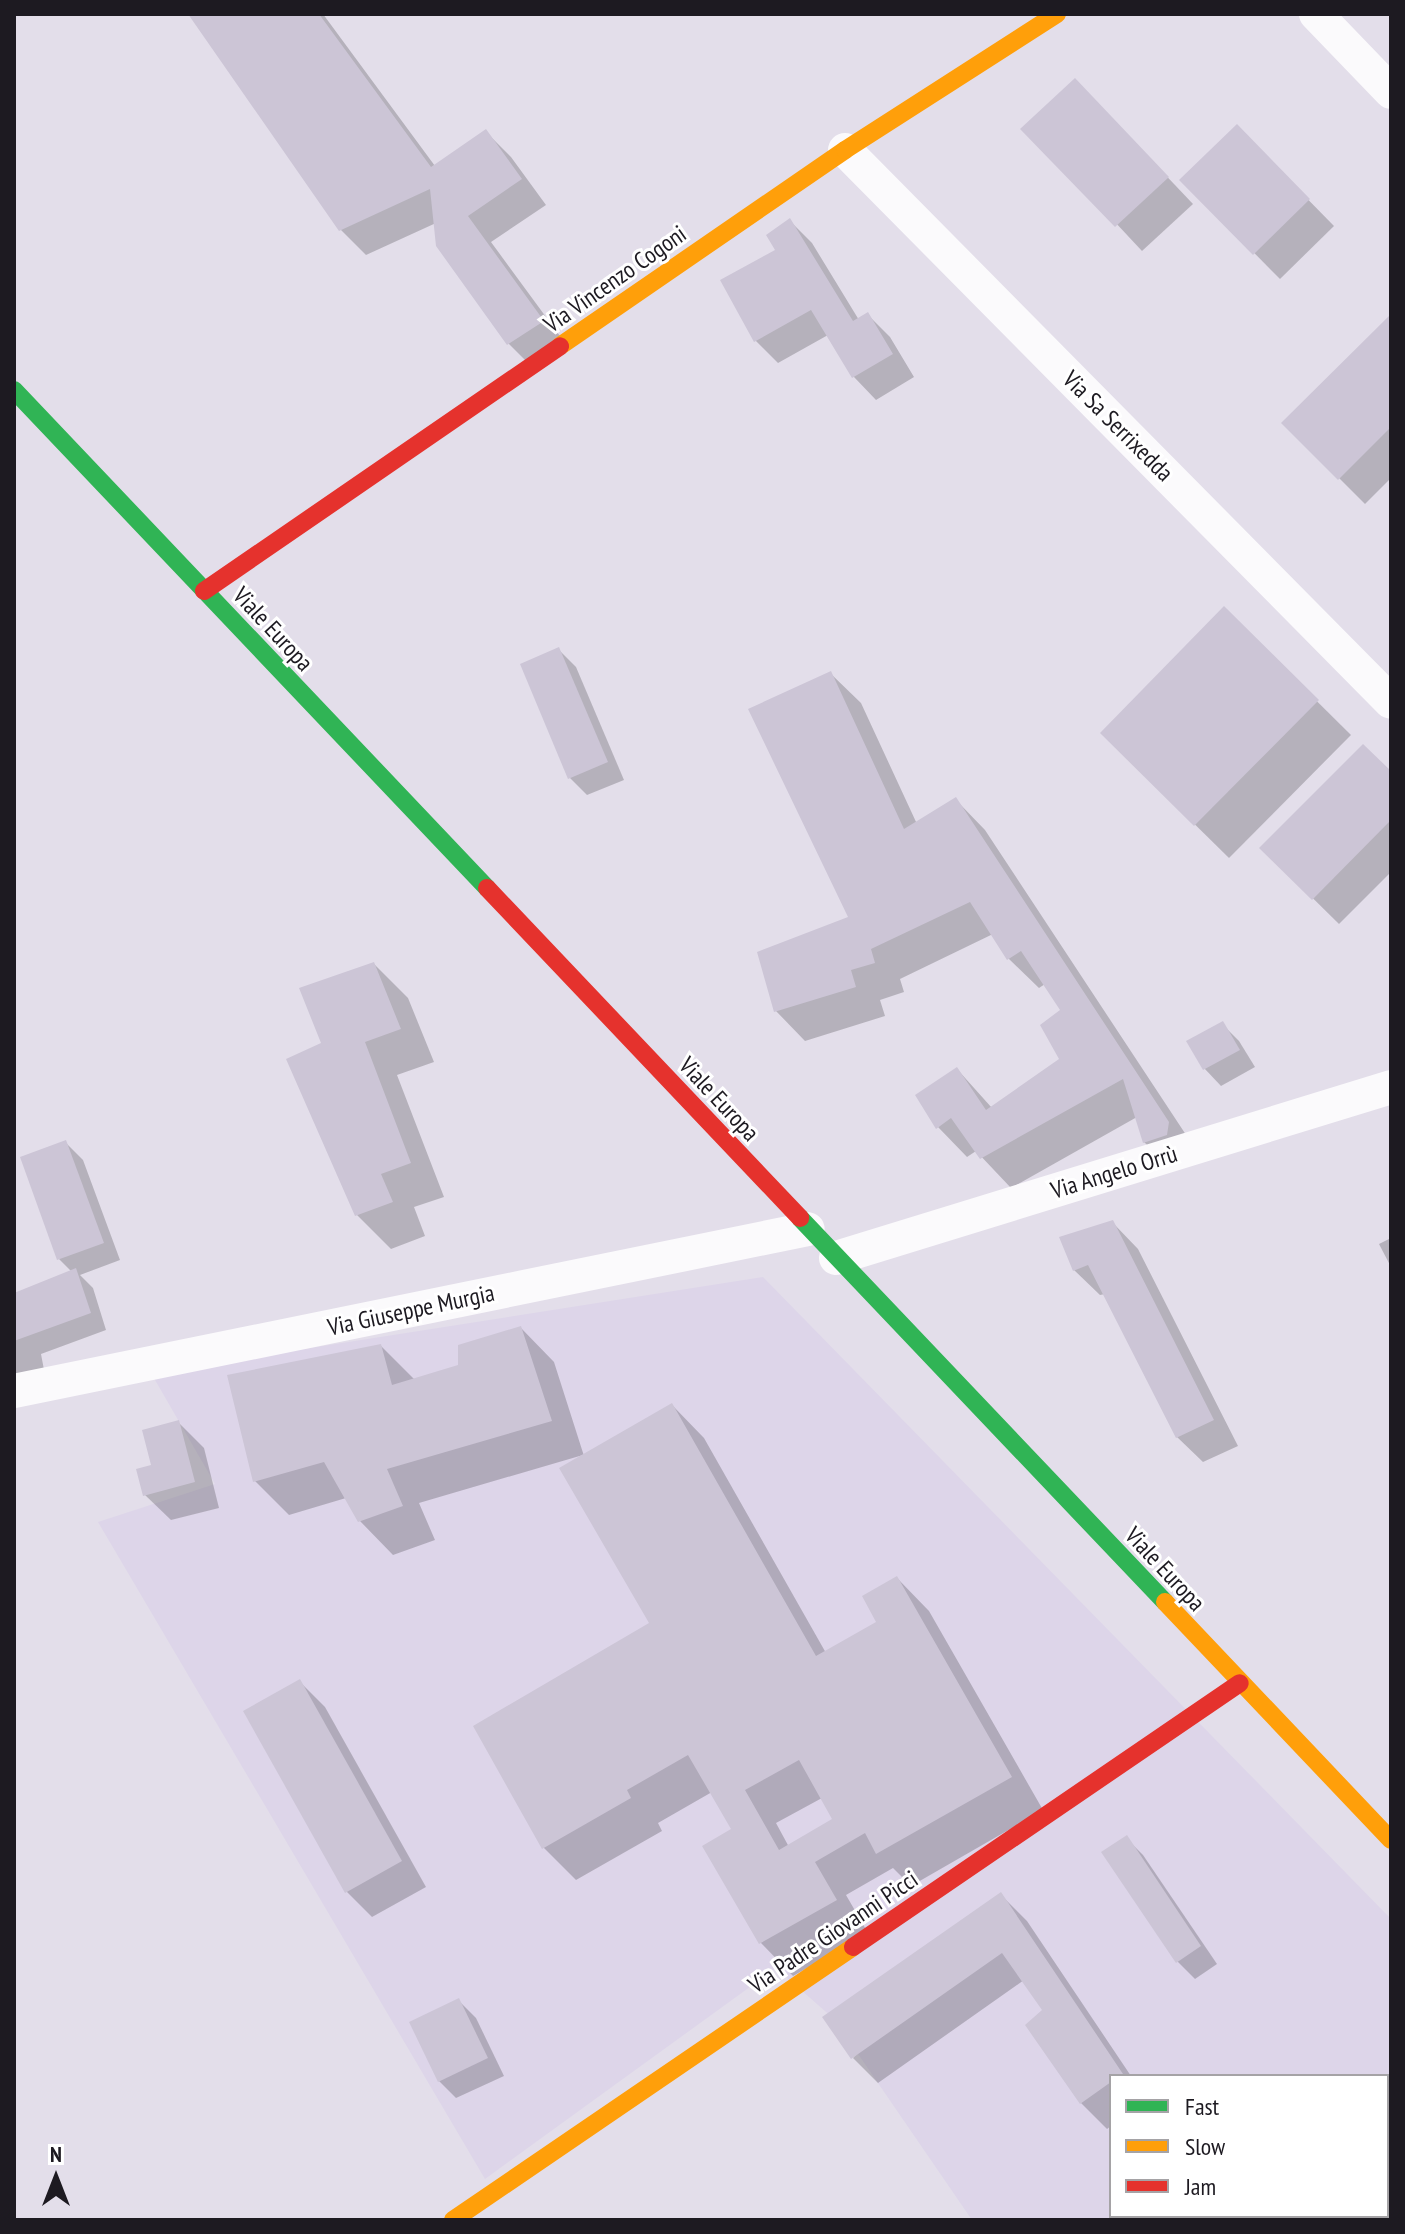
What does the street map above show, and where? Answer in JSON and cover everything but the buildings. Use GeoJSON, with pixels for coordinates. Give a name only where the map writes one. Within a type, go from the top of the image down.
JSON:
{"type":"FeatureCollection","features":[{"type":"Feature","properties":{"kind":"main road","name":"Via Vincenzo Cogoni"},"geometry":{"type":"LineString","coordinates":[[204,591],[845,150],[1057,14]]}},
{"type":"Feature","properties":{"kind":"main road","name":"Viale Europa"},"geometry":{"type":"LineString","coordinates":[[14,390],[1391,1840]]}},
{"type":"Feature","properties":{"kind":"main road","name":"Via Padre Giovanni Picci"},"geometry":{"type":"LineString","coordinates":[[453,2220],[1240,1683]]}},
{"type":"Feature","properties":{"kind":"street"},"geometry":{"type":"LineString","coordinates":[[1316,14],[1391,92]]}},
{"type":"Feature","properties":{"kind":"street","name":"Via Sa Serrixedda"},"geometry":{"type":"LineString","coordinates":[[845,150],[1391,702]]}},
{"type":"Feature","properties":{"kind":"street","name":"Via Angelo Orrù"},"geometry":{"type":"LineString","coordinates":[[836,1258],[1391,1087]]}},
{"type":"Feature","properties":{"kind":"street","name":"Via Giuseppe Murgia"},"geometry":{"type":"LineString","coordinates":[[14,1391],[808,1229]]}},
{"type":"Feature","properties":{"kind":"shaded area"},"geometry":{"type":"Polygon","coordinates":[[[763,1277],[1391,1919],[1391,2220],[972,2220],[834,2019],[776,1968],[485,2179],[98,1522],[215,1484],[151,1373],[763,1277]]]}},
{"type":"Feature","properties":{"kind":"traffic: fast"},"geometry":{"type":"LineString","coordinates":[[14,390],[487,888]]}},
{"type":"Feature","properties":{"kind":"traffic: fast"},"geometry":{"type":"LineString","coordinates":[[800,1218],[1165,1602]]}},
{"type":"Feature","properties":{"kind":"traffic: slow"},"geometry":{"type":"LineString","coordinates":[[560,346],[845,150],[1057,14]]}},
{"type":"Feature","properties":{"kind":"traffic: slow"},"geometry":{"type":"LineString","coordinates":[[1165,1602],[1391,1840]]}},
{"type":"Feature","properties":{"kind":"traffic: slow"},"geometry":{"type":"LineString","coordinates":[[453,2220],[853,1947]]}},
{"type":"Feature","properties":{"kind":"traffic: jam"},"geometry":{"type":"LineString","coordinates":[[204,591],[560,346]]}},
{"type":"Feature","properties":{"kind":"traffic: jam"},"geometry":{"type":"LineString","coordinates":[[487,888],[800,1218]]}},
{"type":"Feature","properties":{"kind":"traffic: jam"},"geometry":{"type":"LineString","coordinates":[[853,1947],[1240,1683]]}}]}
